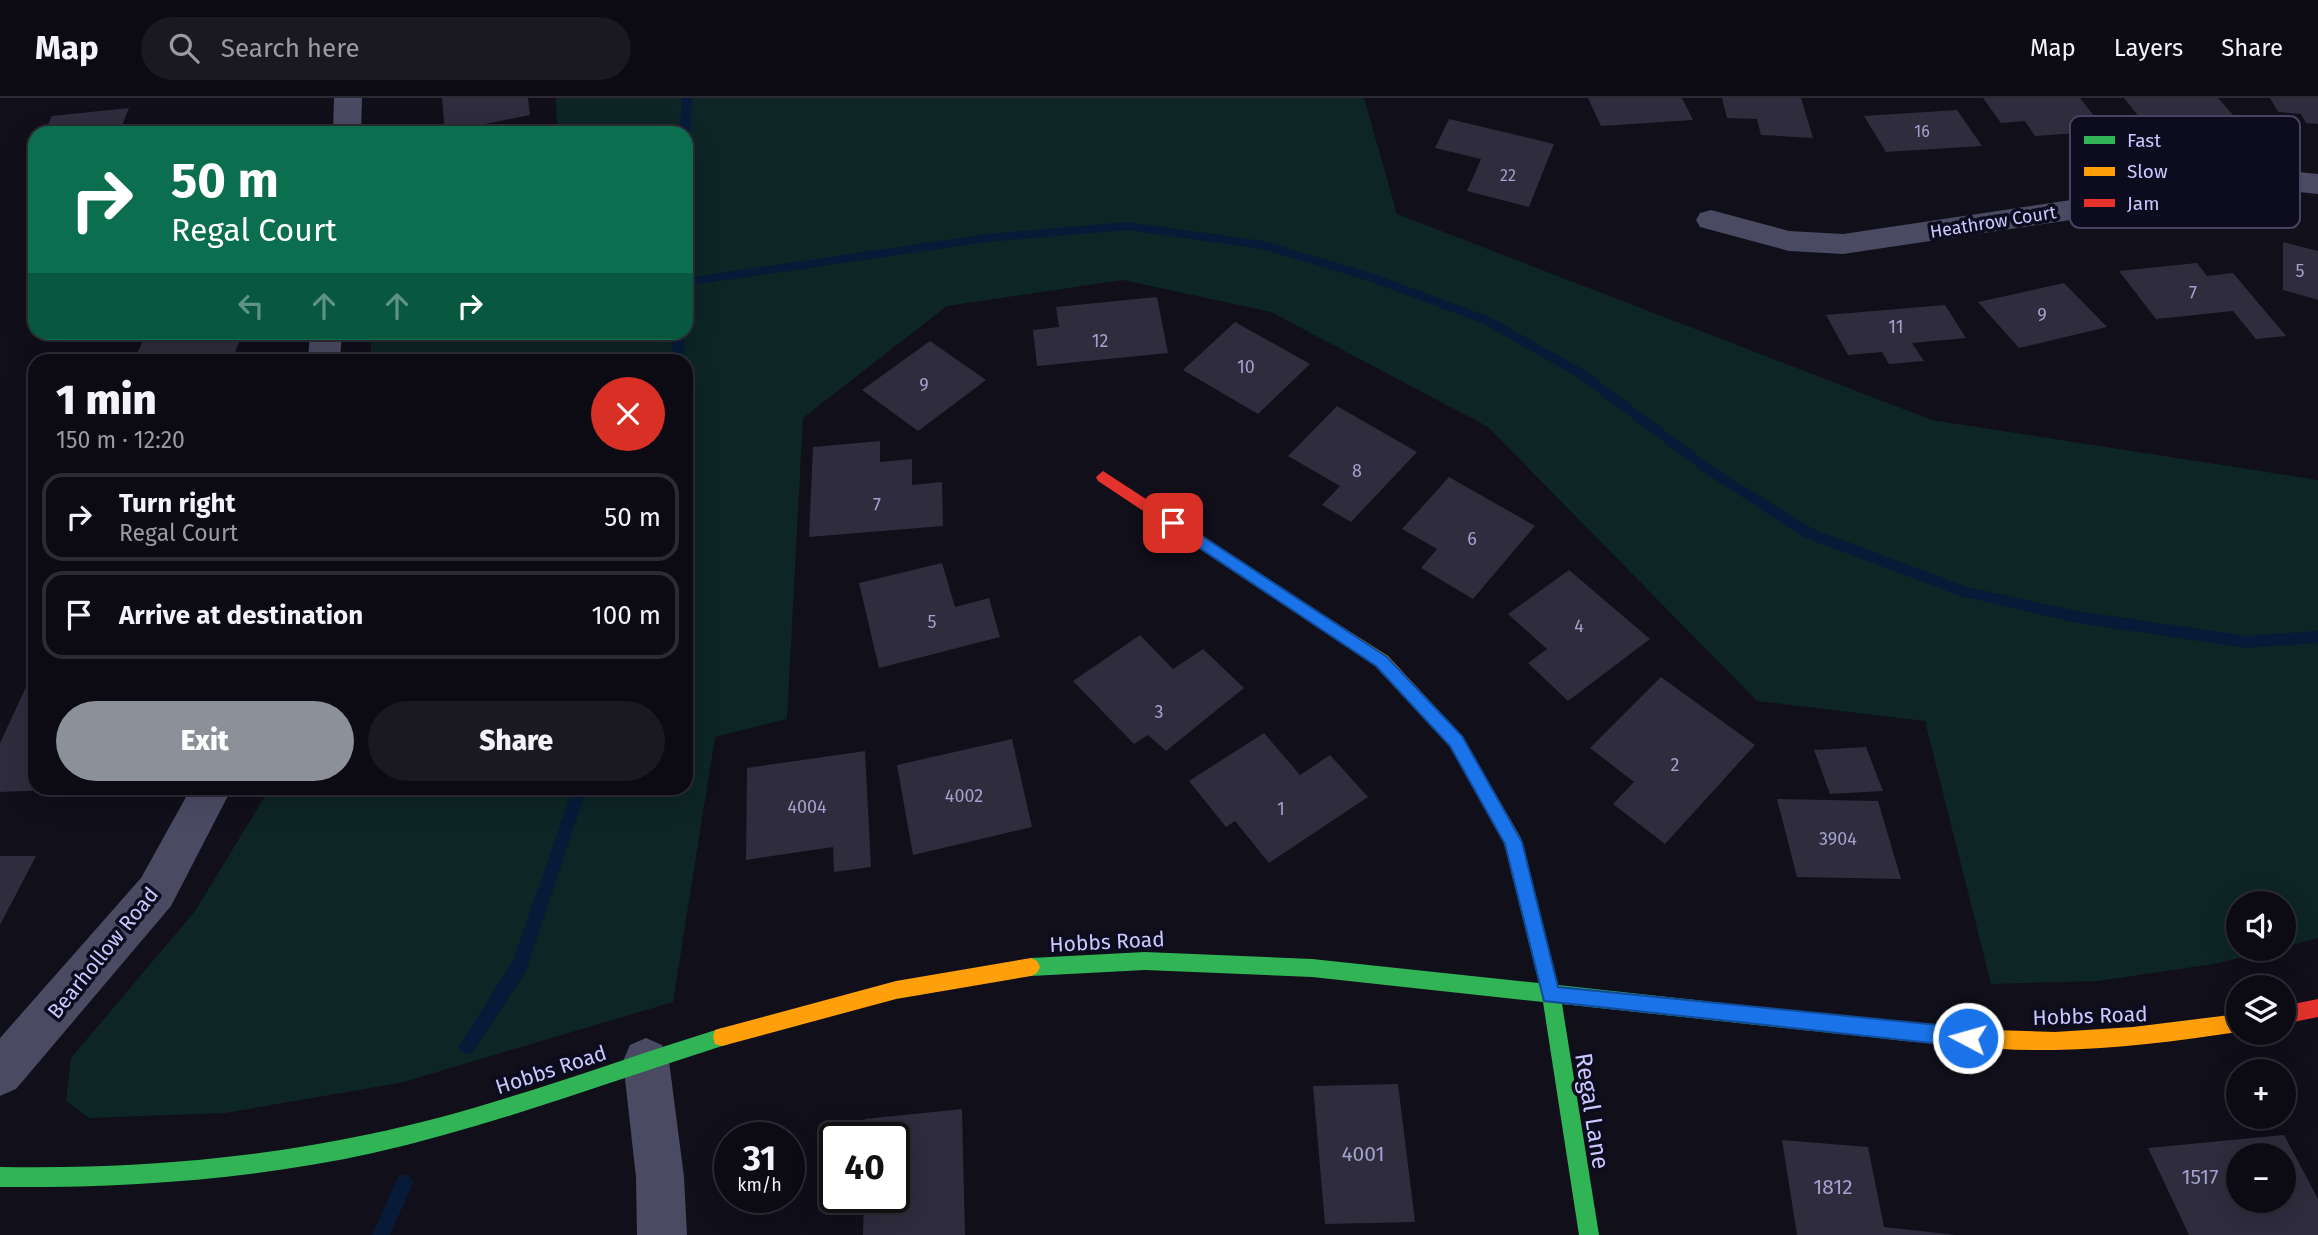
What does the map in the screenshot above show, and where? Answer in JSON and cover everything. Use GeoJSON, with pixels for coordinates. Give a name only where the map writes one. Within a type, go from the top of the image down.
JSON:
{"type":"FeatureCollection","features":[{"type":"Feature","properties":{"kind":"street"},"geometry":{"type":"LineString","coordinates":[[347,126],[348,98]]}},
{"type":"Feature","properties":{"kind":"street","name":"Heathrow Court"},"geometry":{"type":"LineString","coordinates":[[2300,182],[2318,184]]}},
{"type":"Feature","properties":{"kind":"street","name":"Heathrow Court"},"geometry":{"type":"LineString","coordinates":[[1711,220],[1789,241],[1843,244],[2070,210]]}},
{"type":"Feature","properties":{"kind":"street","name":"Regal Lane"},"geometry":{"type":"LineString","coordinates":[[1103,477],[1381,661],[1456,741],[1514,842],[1550,995],[1589,1235]]}},
{"type":"Feature","properties":{"kind":"street","name":"Bearhollow Road"},"geometry":{"type":"LineString","coordinates":[[0,1073],[40,1030],[156,892],[208,795]]}},
{"type":"Feature","properties":{"kind":"street","name":"Hobbs Road"},"geometry":{"type":"LineString","coordinates":[[0,1177],[73,1181],[159,1177],[246,1166],[395,1138],[495,1110],[840,1003],[944,979],[1036,967],[1171,959],[1335,969],[1550,995],[1968,1038],[2053,1041],[2140,1037],[2226,1025]]}},
{"type":"Feature","properties":{"kind":"street"},"geometry":{"type":"LineString","coordinates":[[2296,1013],[2318,1008]]}},
{"type":"Feature","properties":{"kind":"street"},"geometry":{"type":"LineString","coordinates":[[646,1061],[660,1177],[662,1235]]}},
{"type":"Feature","properties":{"kind":"green space"},"geometry":{"type":"Polygon","coordinates":[[[556,98],[1364,98],[1397,214],[1932,420],[2318,480],[2318,938],[2296,944],[2296,891],[2226,891],[2226,961],[2098,981],[1991,984],[1925,721],[1757,701],[1488,427],[1271,312],[1123,280],[947,306],[803,418],[787,719],[715,737],[673,1002],[400,1083],[225,1113],[89,1118],[66,1101],[71,1058],[195,911],[266,795],[693,795],[693,354],[370,354],[371,340],[693,340],[693,126],[557,126],[556,98]]]}},
{"type":"Feature","properties":{"kind":"building"},"geometry":{"type":"Polygon","coordinates":[[[442,98],[528,98],[530,115],[475,126],[444,126],[442,98]]]}},
{"type":"Feature","properties":{"kind":"building"},"geometry":{"type":"Polygon","coordinates":[[[1588,98],[1682,98],[1693,120],[1601,126],[1588,98]]]}},
{"type":"Feature","properties":{"kind":"building"},"geometry":{"type":"Polygon","coordinates":[[[1722,98],[1801,98],[1813,138],[1761,135],[1757,119],[1727,118],[1722,98]]]}},
{"type":"Feature","properties":{"kind":"building"},"geometry":{"type":"Polygon","coordinates":[[[1983,98],[2080,98],[2094,116],[2070,116],[2070,134],[2035,136],[2025,121],[2001,123],[1983,98]]]}},
{"type":"Feature","properties":{"kind":"building"},"geometry":{"type":"Polygon","coordinates":[[[2124,98],[2218,98],[2234,116],[2138,116],[2124,98]]]}},
{"type":"Feature","properties":{"kind":"building"},"geometry":{"type":"Polygon","coordinates":[[[2270,98],[2318,98],[2318,124],[2306,123],[2301,114],[2278,112],[2270,98]]]}},
{"type":"Feature","properties":{"kind":"building"},"geometry":{"type":"Polygon","coordinates":[[[129,108],[122,126],[47,126],[52,116],[129,108]]]}},
{"type":"Feature","properties":{"kind":"building"},"geometry":{"type":"Polygon","coordinates":[[[1957,110],[1982,146],[1886,152],[1864,116],[1957,110]]]}},
{"type":"Feature","properties":{"kind":"building"},"geometry":{"type":"Polygon","coordinates":[[[1449,119],[1554,144],[1529,207],[1467,191],[1481,159],[1435,148],[1449,119]]]}},
{"type":"Feature","properties":{"kind":"building"},"geometry":{"type":"Polygon","coordinates":[[[2283,242],[2318,251],[2318,300],[2283,290],[2283,242]]]}},
{"type":"Feature","properties":{"kind":"building"},"geometry":{"type":"Polygon","coordinates":[[[2197,263],[2207,276],[2233,273],[2286,336],[2256,339],[2233,311],[2156,319],[2119,271],[2197,263]]]}},
{"type":"Feature","properties":{"kind":"building"},"geometry":{"type":"Polygon","coordinates":[[[2064,283],[2107,327],[2019,348],[1978,302],[2064,283]]]}},
{"type":"Feature","properties":{"kind":"building"},"geometry":{"type":"Polygon","coordinates":[[[1157,297],[1168,353],[1037,366],[1033,330],[1059,327],[1056,307],[1157,297]]]}},
{"type":"Feature","properties":{"kind":"building"},"geometry":{"type":"Polygon","coordinates":[[[1945,305],[1966,338],[1912,343],[1924,361],[1889,364],[1882,352],[1848,355],[1826,315],[1945,305]]]}},
{"type":"Feature","properties":{"kind":"building"},"geometry":{"type":"Polygon","coordinates":[[[1235,322],[1310,364],[1258,414],[1183,370],[1235,322]]]}},
{"type":"Feature","properties":{"kind":"building"},"geometry":{"type":"Polygon","coordinates":[[[143,340],[240,340],[234,354],[137,354],[143,340]]]}},
{"type":"Feature","properties":{"kind":"building"},"geometry":{"type":"Polygon","coordinates":[[[930,341],[986,380],[918,431],[862,390],[930,341]]]}},
{"type":"Feature","properties":{"kind":"building"},"geometry":{"type":"Polygon","coordinates":[[[1337,406],[1417,452],[1351,522],[1322,505],[1340,486],[1288,456],[1337,406]]]}},
{"type":"Feature","properties":{"kind":"building"},"geometry":{"type":"Polygon","coordinates":[[[880,441],[880,462],[912,459],[912,485],[942,482],[943,526],[809,537],[813,447],[880,441]]]}},
{"type":"Feature","properties":{"kind":"building"},"geometry":{"type":"Polygon","coordinates":[[[1449,477],[1535,526],[1473,599],[1421,568],[1437,549],[1402,529],[1449,477]]]}},
{"type":"Feature","properties":{"kind":"building"},"geometry":{"type":"Polygon","coordinates":[[[942,563],[955,607],[989,598],[1000,637],[879,668],[859,583],[942,563]]]}},
{"type":"Feature","properties":{"kind":"building"},"geometry":{"type":"Polygon","coordinates":[[[1569,570],[1650,639],[1568,701],[1528,663],[1547,649],[1508,614],[1569,570]]]}},
{"type":"Feature","properties":{"kind":"building"},"geometry":{"type":"Polygon","coordinates":[[[1140,635],[1173,669],[1203,649],[1244,688],[1166,751],[1148,735],[1134,744],[1073,681],[1140,635]]]}},
{"type":"Feature","properties":{"kind":"building"},"geometry":{"type":"Polygon","coordinates":[[[1661,677],[1755,745],[1665,844],[1613,804],[1634,782],[1590,748],[1661,677]]]}},
{"type":"Feature","properties":{"kind":"building"},"geometry":{"type":"Polygon","coordinates":[[[28,685],[28,791],[0,792],[0,743],[28,685]]]}},
{"type":"Feature","properties":{"kind":"building"},"geometry":{"type":"Polygon","coordinates":[[[1264,733],[1300,775],[1330,755],[1368,797],[1269,863],[1235,821],[1226,827],[1189,781],[1264,733]]]}},
{"type":"Feature","properties":{"kind":"building"},"geometry":{"type":"Polygon","coordinates":[[[1012,739],[1032,827],[913,855],[897,765],[1012,739]]]}},
{"type":"Feature","properties":{"kind":"building"},"geometry":{"type":"Polygon","coordinates":[[[1866,747],[1883,791],[1830,794],[1814,750],[1866,747]]]}},
{"type":"Feature","properties":{"kind":"building"},"geometry":{"type":"Polygon","coordinates":[[[865,751],[871,867],[834,872],[833,847],[746,860],[747,768],[865,751]]]}},
{"type":"Feature","properties":{"kind":"building"},"geometry":{"type":"Polygon","coordinates":[[[1777,799],[1878,801],[1901,879],[1797,877],[1777,799]]]}},
{"type":"Feature","properties":{"kind":"building"},"geometry":{"type":"Polygon","coordinates":[[[0,856],[36,856],[0,925],[0,856]]]}},
{"type":"Feature","properties":{"kind":"building"},"geometry":{"type":"Polygon","coordinates":[[[1398,1084],[1415,1222],[1325,1224],[1313,1086],[1398,1084]]]}},
{"type":"Feature","properties":{"kind":"building"},"geometry":{"type":"Polygon","coordinates":[[[962,1109],[965,1235],[863,1235],[864,1213],[910,1213],[910,1122],[865,1122],[865,1119],[962,1109]]]}},
{"type":"Feature","properties":{"kind":"building"},"geometry":{"type":"Polygon","coordinates":[[[2284,1135],[2288,1143],[2226,1143],[2226,1213],[2296,1213],[2296,1158],[2318,1199],[2318,1235],[2189,1235],[2148,1148],[2284,1135]]]}},
{"type":"Feature","properties":{"kind":"building"},"geometry":{"type":"Polygon","coordinates":[[[1782,1140],[1868,1147],[1884,1227],[1956,1235],[1797,1235],[1782,1140]]]}},
{"type":"Feature","properties":{"kind":"waterway"},"geometry":{"type":"LineString","coordinates":[[685,126],[687,98]]}},
{"type":"Feature","properties":{"kind":"waterway"},"geometry":{"type":"LineString","coordinates":[[693,281],[987,238],[1127,226],[1263,245],[1370,277],[1486,320],[1580,373],[1708,469],[1808,533],[1966,592],[2077,617],[2247,642],[2318,637]]}},
{"type":"Feature","properties":{"kind":"waterway"},"geometry":{"type":"LineString","coordinates":[[678,340],[679,354]]}},
{"type":"Feature","properties":{"kind":"waterway"},"geometry":{"type":"LineString","coordinates":[[467,1046],[520,965],[578,795]]}},
{"type":"Feature","properties":{"kind":"waterway"},"geometry":{"type":"LineString","coordinates":[[381,1235],[404,1183]]}},
{"type":"Feature","properties":{"kind":"traffic: fast"},"geometry":{"type":"LineString","coordinates":[[1512,839],[1551,995],[1589,1235]]}},
{"type":"Feature","properties":{"kind":"traffic: fast"},"geometry":{"type":"LineString","coordinates":[[1031,967],[1145,961],[1312,968],[1888,1030]]}},
{"type":"Feature","properties":{"kind":"traffic: fast"},"geometry":{"type":"LineString","coordinates":[[0,1177],[141,1175],[234,1166],[327,1152],[461,1120],[722,1037]]}},
{"type":"Feature","properties":{"kind":"traffic: slow"},"geometry":{"type":"LineString","coordinates":[[1239,567],[1382,661],[1456,741],[1512,839]]}},
{"type":"Feature","properties":{"kind":"traffic: slow"},"geometry":{"type":"LineString","coordinates":[[722,1037],[896,990],[1031,967]]}},
{"type":"Feature","properties":{"kind":"traffic: slow"},"geometry":{"type":"LineString","coordinates":[[1888,1030],[1993,1040],[2055,1041],[2133,1036],[2226,1025]]}},
{"type":"Feature","properties":{"kind":"traffic: jam"},"geometry":{"type":"LineString","coordinates":[[1103,477],[1239,567]]}},
{"type":"Feature","properties":{"kind":"traffic: jam"},"geometry":{"type":"LineString","coordinates":[[2296,1013],[2318,1008]]}},
{"type":"Feature","properties":{"kind":"route"},"geometry":{"type":"LineString","coordinates":[[1173,523],[1381,661],[1456,741],[1514,842],[1550,995],[1968,1038]]}}]}
